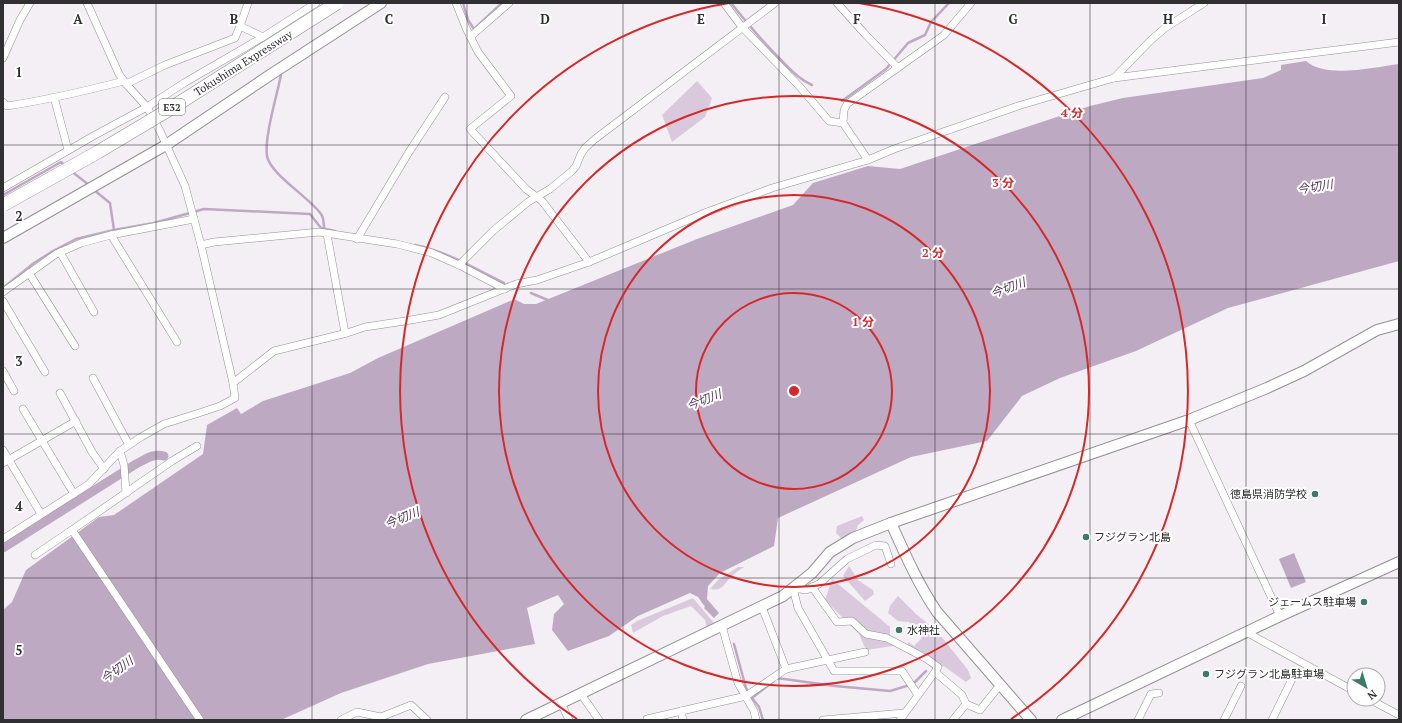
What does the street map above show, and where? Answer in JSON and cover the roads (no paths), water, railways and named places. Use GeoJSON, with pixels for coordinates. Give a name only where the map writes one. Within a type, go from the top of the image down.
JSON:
{"type":"FeatureCollection","features":[{"type":"Feature","properties":{"kind":"highway","name":"Tokushima Expressway"},"geometry":{"type":"LineString","coordinates":[[3,205],[98,152],[165,112],[337,3]]}},
{"type":"Feature","properties":{"kind":"street"},"geometry":{"type":"LineString","coordinates":[[3,58],[20,20],[30,3]]}},
{"type":"Feature","properties":{"kind":"street"},"geometry":{"type":"LineString","coordinates":[[3,539],[89,484],[120,451],[129,445],[164,424],[220,406],[235,398],[233,383],[201,245],[185,186],[147,108],[119,74],[87,3]]}},
{"type":"Feature","properties":{"kind":"street"},"geometry":{"type":"LineString","coordinates":[[3,102],[7,106],[125,83],[165,65],[235,38],[248,3]]}},
{"type":"Feature","properties":{"kind":"street"},"geometry":{"type":"LineString","coordinates":[[3,188],[68,150],[147,108],[184,83],[263,37],[316,3]]}},
{"type":"Feature","properties":{"kind":"street"},"geometry":{"type":"LineString","coordinates":[[3,238],[166,145],[381,3]]}},
{"type":"Feature","properties":{"kind":"street"},"geometry":{"type":"LineString","coordinates":[[456,3],[478,52],[511,96],[470,129],[526,189],[542,201],[589,262]]}},
{"type":"Feature","properties":{"kind":"street"},"geometry":{"type":"LineString","coordinates":[[470,37],[509,3]]}},
{"type":"Feature","properties":{"kind":"street"},"geometry":{"type":"LineString","coordinates":[[724,3],[745,24],[829,120],[843,124]]}},
{"type":"Feature","properties":{"kind":"street"},"geometry":{"type":"LineString","coordinates":[[461,263],[493,231],[528,202],[550,189],[572,171],[585,148],[595,139],[745,24],[775,3]]}},
{"type":"Feature","properties":{"kind":"street"},"geometry":{"type":"LineString","coordinates":[[837,3],[894,64]]}},
{"type":"Feature","properties":{"kind":"street"},"geometry":{"type":"LineString","coordinates":[[868,160],[843,124],[844,110],[847,104],[894,64],[944,35],[972,3]]}},
{"type":"Feature","properties":{"kind":"street"},"geometry":{"type":"LineString","coordinates":[[1114,78],[1151,40],[1165,28],[1204,3]]}},
{"type":"Feature","properties":{"kind":"street"},"geometry":{"type":"LineString","coordinates":[[240,26],[263,37]]}},
{"type":"Feature","properties":{"kind":"street"},"geometry":{"type":"LineString","coordinates":[[233,383],[274,352],[345,333],[365,326],[439,315],[516,284],[537,280],[589,262],[707,212],[772,188],[868,160],[894,149],[1021,105],[1114,78],[1399,42]]}},
{"type":"Feature","properties":{"kind":"street"},"geometry":{"type":"LineString","coordinates":[[54,97],[68,150]]}},
{"type":"Feature","properties":{"kind":"street"},"geometry":{"type":"LineString","coordinates":[[358,236],[408,152],[445,97]]}},
{"type":"Feature","properties":{"kind":"street"},"geometry":{"type":"LineString","coordinates":[[3,292],[60,252],[81,243],[193,215]]}},
{"type":"Feature","properties":{"kind":"street"},"geometry":{"type":"LineString","coordinates":[[201,245],[214,242],[310,232],[358,236],[432,253],[461,263],[504,289]]}},
{"type":"Feature","properties":{"kind":"street"},"geometry":{"type":"LineString","coordinates":[[327,234],[345,333]]}},
{"type":"Feature","properties":{"kind":"street"},"geometry":{"type":"LineString","coordinates":[[111,235],[177,342]]}},
{"type":"Feature","properties":{"kind":"street"},"geometry":{"type":"LineString","coordinates":[[60,252],[94,312]]}},
{"type":"Feature","properties":{"kind":"street"},"geometry":{"type":"LineString","coordinates":[[29,273],[75,346]]}},
{"type":"Feature","properties":{"kind":"street"},"geometry":{"type":"LineString","coordinates":[[3,301],[45,372]]}},
{"type":"Feature","properties":{"kind":"street"},"geometry":{"type":"LineString","coordinates":[[526,720],[783,596],[812,574],[830,552],[853,538],[891,523],[1189,420],[1279,383],[1304,371],[1377,330],[1399,324]]}},
{"type":"Feature","properties":{"kind":"street"},"geometry":{"type":"LineString","coordinates":[[3,371],[14,391]]}},
{"type":"Feature","properties":{"kind":"street"},"geometry":{"type":"LineString","coordinates":[[93,378],[129,445]]}},
{"type":"Feature","properties":{"kind":"street"},"geometry":{"type":"LineString","coordinates":[[60,392],[92,452],[104,469]]}},
{"type":"Feature","properties":{"kind":"street"},"geometry":{"type":"LineString","coordinates":[[23,409],[74,494]]}},
{"type":"Feature","properties":{"kind":"street"},"geometry":{"type":"LineString","coordinates":[[1189,420],[1280,616]]}},
{"type":"Feature","properties":{"kind":"street"},"geometry":{"type":"LineString","coordinates":[[6,461],[76,421]]}},
{"type":"Feature","properties":{"kind":"street"},"geometry":{"type":"LineString","coordinates":[[35,555],[73,532],[172,461],[197,446]]}},
{"type":"Feature","properties":{"kind":"street"},"geometry":{"type":"LineString","coordinates":[[3,450],[6,461],[41,514]]}},
{"type":"Feature","properties":{"kind":"street"},"geometry":{"type":"LineString","coordinates":[[120,451],[124,465],[126,493]]}},
{"type":"Feature","properties":{"kind":"street"},"geometry":{"type":"LineString","coordinates":[[891,523],[912,570],[924,593],[937,612],[1031,720]]}},
{"type":"Feature","properties":{"kind":"street"},"geometry":{"type":"LineString","coordinates":[[73,532],[200,720]]}},
{"type":"Feature","properties":{"kind":"street"},"geometry":{"type":"LineString","coordinates":[[793,588],[806,590],[819,584],[847,559],[876,544],[885,546],[891,564]]}},
{"type":"Feature","properties":{"kind":"street"},"geometry":{"type":"LineString","coordinates":[[1062,720],[1280,616],[1399,562]]}},
{"type":"Feature","properties":{"kind":"street"},"geometry":{"type":"LineString","coordinates":[[812,587],[837,622],[852,621],[866,634],[887,638],[927,659],[938,667],[900,720]]}},
{"type":"Feature","properties":{"kind":"street"},"geometry":{"type":"LineString","coordinates":[[793,588],[798,608],[834,671],[902,671],[918,695]]}},
{"type":"Feature","properties":{"kind":"street"},"geometry":{"type":"LineString","coordinates":[[762,607],[786,669]]}},
{"type":"Feature","properties":{"kind":"street"},"geometry":{"type":"LineString","coordinates":[[722,626],[738,683],[754,710],[756,720]]}},
{"type":"Feature","properties":{"kind":"street"},"geometry":{"type":"LineString","coordinates":[[1246,632],[1346,687]]}},
{"type":"Feature","properties":{"kind":"street"},"geometry":{"type":"LineString","coordinates":[[647,719],[746,696],[786,669],[865,652]]}},
{"type":"Feature","properties":{"kind":"street"},"geometry":{"type":"LineString","coordinates":[[935,672],[962,695],[966,704],[980,710],[1000,685]]}},
{"type":"Feature","properties":{"kind":"street"},"geometry":{"type":"LineString","coordinates":[[1272,720],[1295,673]]}},
{"type":"Feature","properties":{"kind":"street"},"geometry":{"type":"LineString","coordinates":[[1224,720],[1241,686]]}},
{"type":"Feature","properties":{"kind":"street"},"geometry":{"type":"LineString","coordinates":[[1138,720],[1152,694],[1159,693]]}},
{"type":"Feature","properties":{"kind":"street"},"geometry":{"type":"LineString","coordinates":[[581,694],[599,720]]}},
{"type":"Feature","properties":{"kind":"street"},"geometry":{"type":"LineString","coordinates":[[561,703],[569,720]]}},
{"type":"Feature","properties":{"kind":"street"},"geometry":{"type":"LineString","coordinates":[[953,720],[966,704]]}},
{"type":"Feature","properties":{"kind":"street"},"geometry":{"type":"LineString","coordinates":[[341,720],[357,712],[381,717],[411,705],[427,720]]}},
{"type":"Feature","properties":{"kind":"street"},"geometry":{"type":"LineString","coordinates":[[1384,707],[1399,715]]}},
{"type":"Feature","properties":{"kind":"street"},"geometry":{"type":"LineString","coordinates":[[681,711],[683,720]]}},
{"type":"Feature","properties":{"kind":"street"},"geometry":{"type":"LineString","coordinates":[[823,720],[854,719],[904,713]]}},
{"type":"Feature","properties":{"kind":"water","name":"今切川"},"geometry":{"type":"Polygon","coordinates":[[[1306,61],[1314,66],[1337,71],[1399,64],[1399,261],[1228,308],[1136,351],[1060,378],[1022,396],[987,441],[911,457],[778,518],[774,546],[720,573],[708,586],[707,599],[719,613],[714,618],[704,608],[705,607],[698,597],[690,593],[638,616],[609,636],[568,651],[552,630],[554,614],[564,604],[558,595],[527,608],[535,644],[428,664],[341,693],[281,720],[3,720],[3,610],[12,602],[26,570],[99,517],[114,515],[203,454],[207,425],[237,408],[241,414],[263,401],[350,373],[378,358],[510,301],[516,300],[524,304],[536,304],[697,239],[793,205],[813,183],[868,166],[900,169],[1090,106],[1123,98],[1263,78],[1281,70],[1281,65],[1306,61]]]}},
{"type":"Feature","properties":{"kind":"water"},"geometry":{"type":"Polygon","coordinates":[[[1294,553],[1306,582],[1291,588],[1279,559],[1294,553]]]}},
{"type":"Feature","properties":{"kind":"waterway"},"geometry":{"type":"LineString","coordinates":[[463,3],[468,20],[474,29],[502,3]]}},
{"type":"Feature","properties":{"kind":"waterway"},"geometry":{"type":"LineString","coordinates":[[731,3],[781,60],[799,77],[812,85]]}},
{"type":"Feature","properties":{"kind":"waterway"},"geometry":{"type":"LineString","coordinates":[[842,101],[886,69],[908,43],[925,35],[931,22],[949,3]]}},
{"type":"Feature","properties":{"kind":"waterway"},"geometry":{"type":"LineString","coordinates":[[281,75],[267,139],[267,156],[275,170],[321,214],[324,229]]}},
{"type":"Feature","properties":{"kind":"waterway"},"geometry":{"type":"LineString","coordinates":[[3,195],[61,162],[64,165]]}},
{"type":"Feature","properties":{"kind":"waterway"},"geometry":{"type":"LineString","coordinates":[[71,171],[89,185]]}},
{"type":"Feature","properties":{"kind":"waterway"},"geometry":{"type":"LineString","coordinates":[[94,190],[110,203],[114,230]]}},
{"type":"Feature","properties":{"kind":"waterway"},"geometry":{"type":"LineString","coordinates":[[3,288],[34,263],[76,239],[154,223],[204,209],[310,214],[321,228],[335,231]]}},
{"type":"Feature","properties":{"kind":"waterway"},"geometry":{"type":"LineString","coordinates":[[415,245],[449,256],[504,283]]}},
{"type":"Feature","properties":{"kind":"waterway"},"geometry":{"type":"LineString","coordinates":[[531,293],[550,301]]}},
{"type":"Feature","properties":{"kind":"waterway"},"geometry":{"type":"LineString","coordinates":[[3,548],[146,458],[156,455],[164,456]]}},
{"type":"Feature","properties":{"kind":"waterway"},"geometry":{"type":"LineString","coordinates":[[734,644],[746,688],[749,693]]}},
{"type":"Feature","properties":{"kind":"waterway"},"geometry":{"type":"LineString","coordinates":[[777,678],[835,686],[890,691],[913,684],[926,671]]}},
{"type":"Feature","properties":{"kind":"waterway"},"geometry":{"type":"LineString","coordinates":[[763,720],[759,707],[752,698],[774,681]]}},
{"type":"Feature","properties":{"kind":"place","name":"徳島県消防学校"},"geometry":{"type":"Point","coordinates":[1315,494]}},
{"type":"Feature","properties":{"kind":"place","name":"フジグラン北島"},"geometry":{"type":"Point","coordinates":[1086,537]}},
{"type":"Feature","properties":{"kind":"place","name":"ジェームス駐車場"},"geometry":{"type":"Point","coordinates":[1364,602]}},
{"type":"Feature","properties":{"kind":"place","name":"水神社"},"geometry":{"type":"Point","coordinates":[899,630]}},
{"type":"Feature","properties":{"kind":"place","name":"フジグラン北島駐車場"},"geometry":{"type":"Point","coordinates":[1206,674]}}]}
